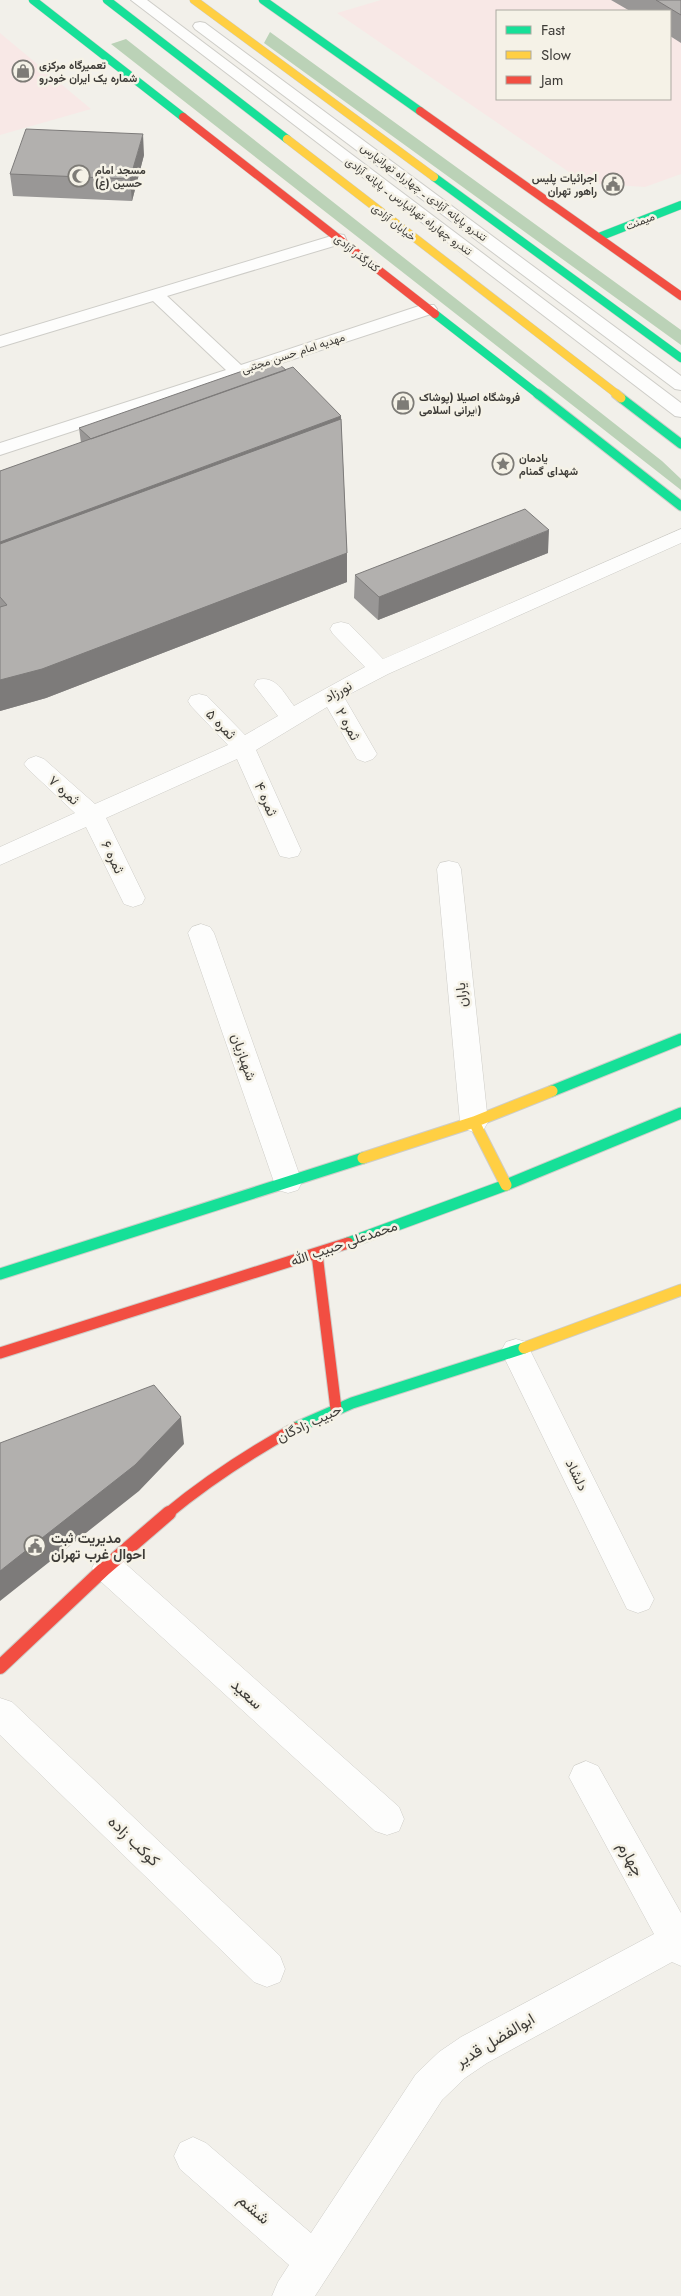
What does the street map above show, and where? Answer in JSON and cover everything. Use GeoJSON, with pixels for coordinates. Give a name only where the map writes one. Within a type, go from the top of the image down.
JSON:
{"type":"FeatureCollection","features":[{"type":"Feature","properties":{"kind":"main road","name":"کنارگذر آزادی"},"geometry":{"type":"LineString","coordinates":[[33,0],[681,506]]}},
{"type":"Feature","properties":{"kind":"main road","name":"خیابان آزادی"},"geometry":{"type":"LineString","coordinates":[[107,0],[681,444]]}},
{"type":"Feature","properties":{"kind":"main road"},"geometry":{"type":"LineString","coordinates":[[194,0],[681,358]]}},
{"type":"Feature","properties":{"kind":"main road"},"geometry":{"type":"LineString","coordinates":[[263,0],[681,296]]}},
{"type":"Feature","properties":{"kind":"main road","name":"میمنت"},"geometry":{"type":"LineString","coordinates":[[599,237],[681,205]]}},
{"type":"Feature","properties":{"kind":"main road"},"geometry":{"type":"LineString","coordinates":[[0,1274],[474,1122],[681,1039]]}},
{"type":"Feature","properties":{"kind":"main road","name":"محمدعلی حبیب الله"},"geometry":{"type":"LineString","coordinates":[[0,1354],[317,1254],[506,1185],[681,1113]]}},
{"type":"Feature","properties":{"kind":"main road"},"geometry":{"type":"LineString","coordinates":[[474,1122],[506,1185]]}},
{"type":"Feature","properties":{"kind":"main road"},"geometry":{"type":"LineString","coordinates":[[317,1254],[336,1409]]}},
{"type":"Feature","properties":{"kind":"main road","name":"حبیب زادگان"},"geometry":{"type":"LineString","coordinates":[[0,1667],[171,1513],[235,1464],[282,1434],[336,1409],[516,1351],[681,1290]]}},
{"type":"Feature","properties":{"kind":"street","name":"نورزاد"},"geometry":{"type":"LineString","coordinates":[[4,850],[93,816],[243,747],[331,694],[380,669],[681,535]]}},
{"type":"Feature","properties":{"kind":"street"},"geometry":{"type":"LineString","coordinates":[[341,629],[380,669]]}},
{"type":"Feature","properties":{"kind":"street"},"geometry":{"type":"LineString","coordinates":[[265,685],[292,718]]}},
{"type":"Feature","properties":{"kind":"street","name":"ثمره ۲"},"geometry":{"type":"LineString","coordinates":[[331,694],[365,754]]}},
{"type":"Feature","properties":{"kind":"street","name":"ثمره ۵"},"geometry":{"type":"LineString","coordinates":[[199,701],[243,747]]}},
{"type":"Feature","properties":{"kind":"street","name":"ثمره ۴"},"geometry":{"type":"LineString","coordinates":[[243,747],[289,850]]}},
{"type":"Feature","properties":{"kind":"street","name":"ثمره ۷"},"geometry":{"type":"LineString","coordinates":[[36,764],[93,816]]}},
{"type":"Feature","properties":{"kind":"street","name":"ثمره ۶"},"geometry":{"type":"LineString","coordinates":[[93,816],[132,898]]}},
{"type":"Feature","properties":{"kind":"street","name":"یاران"},"geometry":{"type":"LineString","coordinates":[[449,869],[474,1122]]}},
{"type":"Feature","properties":{"kind":"street","name":"شهبازیان"},"geometry":{"type":"LineString","coordinates":[[201,933],[288,1182]]}},
{"type":"Feature","properties":{"kind":"street","name":"دلشاد"},"geometry":{"type":"LineString","coordinates":[[516,1351],[638,1599]]}},
{"type":"Feature","properties":{"kind":"street","name":"سعید"},"geometry":{"type":"LineString","coordinates":[[108,1568],[386,1819]]}},
{"type":"Feature","properties":{"kind":"street","name":"کوکب زاده"},"geometry":{"type":"LineString","coordinates":[[0,1712],[268,1969]]}},
{"type":"Feature","properties":{"kind":"street","name":"چهارم"},"geometry":{"type":"LineString","coordinates":[[586,1778],[680,1942]]}},
{"type":"Feature","properties":{"kind":"street","name":"ابوالفضل قدیر"},"geometry":{"type":"LineString","coordinates":[[292,2296],[429,2087],[452,2065],[504,2032],[680,1942]]}},
{"type":"Feature","properties":{"kind":"street","name":"ششم"},"geometry":{"type":"LineString","coordinates":[[193,2156],[314,2261]]}},
{"type":"Feature","properties":{"kind":"lane","name":"تندرو چهارراه تهرانپارس ـ پایانه آزادی"},"geometry":{"type":"LineString","coordinates":[[138,0],[681,412]]}},
{"type":"Feature","properties":{"kind":"lane","name":"تندرو پایانه آزادی ـ چهارراه تهرانپارس"},"geometry":{"type":"LineString","coordinates":[[190,18],[681,385]]}},
{"type":"Feature","properties":{"kind":"lane"},"geometry":{"type":"LineString","coordinates":[[0,342],[338,238]]}},
{"type":"Feature","properties":{"kind":"lane","name":"مهدیه امام حسن مجتبی"},"geometry":{"type":"LineString","coordinates":[[155,294],[238,372],[428,308]]}},
{"type":"Feature","properties":{"kind":"lane"},"geometry":{"type":"LineString","coordinates":[[0,450],[238,372]]}},
{"type":"Feature","properties":{"kind":"shaded area"},"geometry":{"type":"Polygon","coordinates":[[[381,0],[681,0],[681,174],[645,187],[585,183],[337,13],[381,0]]]}},
{"type":"Feature","properties":{"kind":"shaded area","name":"تعمیرگاه مرکزی شماره یک ایران خودرو"},"geometry":{"type":"Polygon","coordinates":[[[0,33],[91,109],[0,135],[0,33]]]}},
{"type":"Feature","properties":{"kind":"green space"},"geometry":{"type":"Polygon","coordinates":[[[270,32],[681,330],[681,345],[264,43],[270,32]]]}},
{"type":"Feature","properties":{"kind":"green space"},"geometry":{"type":"Polygon","coordinates":[[[126,39],[662,461],[681,479],[681,490],[111,44],[126,39]]]}},
{"type":"Feature","properties":{"kind":"building"},"geometry":{"type":"Polygon","coordinates":[[[656,0],[681,0],[681,15],[656,0]]]}},
{"type":"Feature","properties":{"kind":"building"},"geometry":{"type":"Polygon","coordinates":[[[26,129],[143,134],[130,179],[10,174],[26,129]]]}},
{"type":"Feature","properties":{"kind":"building"},"geometry":{"type":"Polygon","coordinates":[[[274,360],[286,370],[91,439],[79,428],[274,360]]]}},
{"type":"Feature","properties":{"kind":"building"},"geometry":{"type":"Polygon","coordinates":[[[293,367],[341,416],[0,542],[0,471],[293,367]]]}},
{"type":"Feature","properties":{"kind":"building"},"geometry":{"type":"Polygon","coordinates":[[[341,419],[347,553],[42,669],[0,680],[0,607],[7,605],[0,597],[0,544],[341,419]]]}},
{"type":"Feature","properties":{"kind":"building"},"geometry":{"type":"Polygon","coordinates":[[[525,509],[549,530],[379,597],[355,575],[525,509]]]}},
{"type":"Feature","properties":{"kind":"building","name":"مدیریت ثبت احوال غرب تهران"},"geometry":{"type":"Polygon","coordinates":[[[154,1385],[181,1417],[135,1465],[0,1571],[0,1443],[154,1385]]]}},
{"type":"Feature","properties":{"kind":"traffic: fast"},"geometry":{"type":"LineString","coordinates":[[33,0],[183,117]]}},
{"type":"Feature","properties":{"kind":"traffic: fast"},"geometry":{"type":"LineString","coordinates":[[107,0],[287,139]]}},
{"type":"Feature","properties":{"kind":"traffic: fast"},"geometry":{"type":"LineString","coordinates":[[263,0],[420,111]]}},
{"type":"Feature","properties":{"kind":"traffic: fast"},"geometry":{"type":"LineString","coordinates":[[434,177],[681,358]]}},
{"type":"Feature","properties":{"kind":"traffic: fast"},"geometry":{"type":"LineString","coordinates":[[599,237],[681,205]]}},
{"type":"Feature","properties":{"kind":"traffic: fast"},"geometry":{"type":"LineString","coordinates":[[435,314],[681,506]]}},
{"type":"Feature","properties":{"kind":"traffic: fast"},"geometry":{"type":"LineString","coordinates":[[621,398],[681,444]]}},
{"type":"Feature","properties":{"kind":"traffic: fast"},"geometry":{"type":"LineString","coordinates":[[552,1091],[681,1039]]}},
{"type":"Feature","properties":{"kind":"traffic: fast"},"geometry":{"type":"LineString","coordinates":[[348,1243],[506,1185],[681,1113]]}},
{"type":"Feature","properties":{"kind":"traffic: fast"},"geometry":{"type":"LineString","coordinates":[[0,1274],[363,1158]]}},
{"type":"Feature","properties":{"kind":"traffic: fast"},"geometry":{"type":"LineString","coordinates":[[295,1428],[352,1403],[524,1348]]}},
{"type":"Feature","properties":{"kind":"traffic: slow"},"geometry":{"type":"LineString","coordinates":[[194,0],[434,177]]}},
{"type":"Feature","properties":{"kind":"traffic: slow"},"geometry":{"type":"LineString","coordinates":[[287,139],[621,398]]}},
{"type":"Feature","properties":{"kind":"traffic: slow"},"geometry":{"type":"LineString","coordinates":[[363,1158],[474,1122],[552,1091]]}},
{"type":"Feature","properties":{"kind":"traffic: slow"},"geometry":{"type":"LineString","coordinates":[[474,1122],[506,1185]]}},
{"type":"Feature","properties":{"kind":"traffic: slow"},"geometry":{"type":"LineString","coordinates":[[524,1348],[681,1290]]}},
{"type":"Feature","properties":{"kind":"traffic: jam"},"geometry":{"type":"LineString","coordinates":[[420,111],[681,296]]}},
{"type":"Feature","properties":{"kind":"traffic: jam"},"geometry":{"type":"LineString","coordinates":[[183,117],[435,314]]}},
{"type":"Feature","properties":{"kind":"traffic: jam"},"geometry":{"type":"LineString","coordinates":[[0,1353],[348,1243]]}},
{"type":"Feature","properties":{"kind":"traffic: jam"},"geometry":{"type":"LineString","coordinates":[[317,1254],[336,1409]]}},
{"type":"Feature","properties":{"kind":"traffic: jam"},"geometry":{"type":"LineString","coordinates":[[0,1667],[104,1569],[176,1507],[254,1451],[295,1428]]}},
{"type":"Feature","properties":{"kind":"place","name":"تعمیرگاه مرکزی شماره یک ایران خودرو"},"geometry":{"type":"Point","coordinates":[23,71]}},
{"type":"Feature","properties":{"kind":"place","name":"مسجد امام حسين (ع)"},"geometry":{"type":"Point","coordinates":[79,176]}},
{"type":"Feature","properties":{"kind":"place","name":"اجرائیات پلیس راهور تهران"},"geometry":{"type":"Point","coordinates":[613,184]}},
{"type":"Feature","properties":{"kind":"place","name":"فروشگاه اصیلا (پوشاک ایرانی اسلامی)"},"geometry":{"type":"Point","coordinates":[403,403]}},
{"type":"Feature","properties":{"kind":"place","name":"یادمان شهدای گمنام"},"geometry":{"type":"Point","coordinates":[503,464]}},
{"type":"Feature","properties":{"kind":"place","name":"مدیریت ثبت احوال غرب تهران"},"geometry":{"type":"Point","coordinates":[35,1546]}}]}
